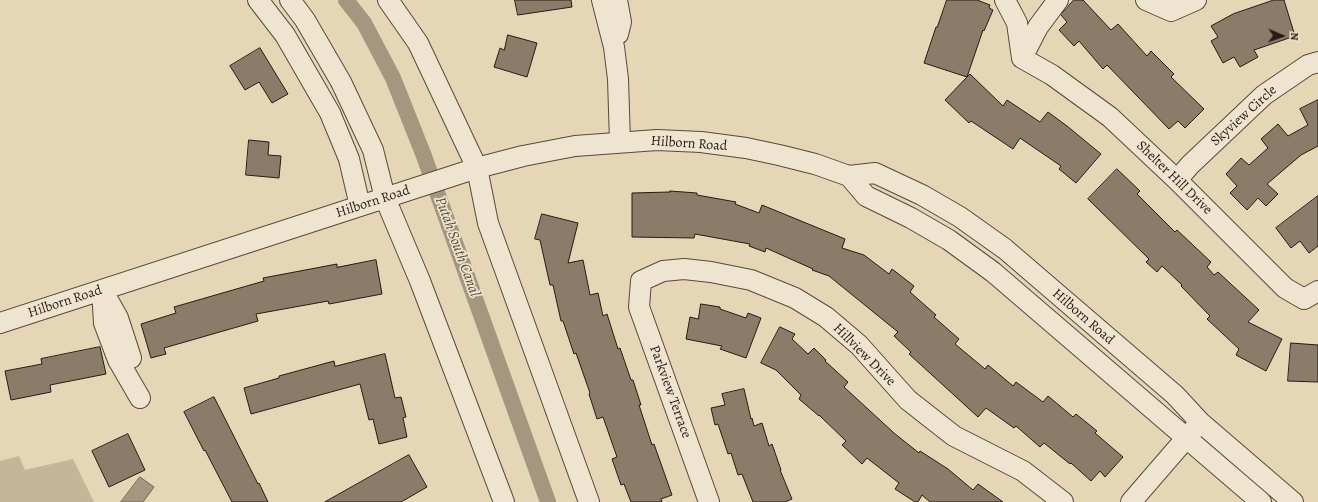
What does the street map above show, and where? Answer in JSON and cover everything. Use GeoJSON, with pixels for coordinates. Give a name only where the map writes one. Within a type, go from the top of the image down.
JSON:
{"type":"FeatureCollection","features":[{"type":"Feature","properties":{"kind":"street"},"geometry":{"type":"LineString","coordinates":[[258,0],[286,35],[330,114],[349,159],[360,206]]}},
{"type":"Feature","properties":{"kind":"street"},"geometry":{"type":"LineString","coordinates":[[290,0],[305,20],[341,82],[373,150],[420,282],[504,502]]}},
{"type":"Feature","properties":{"kind":"street"},"geometry":{"type":"LineString","coordinates":[[388,0],[418,43],[472,170],[488,223],[589,502]]}},
{"type":"Feature","properties":{"kind":"street"},"geometry":{"type":"LineString","coordinates":[[602,0],[614,47],[618,78],[620,142]]}},
{"type":"Feature","properties":{"kind":"street"},"geometry":{"type":"LineString","coordinates":[[614,47],[621,22],[617,0]]}},
{"type":"Feature","properties":{"kind":"street"},"geometry":{"type":"LineString","coordinates":[[1005,0],[1017,23],[1022,58]]}},
{"type":"Feature","properties":{"kind":"street"},"geometry":{"type":"LineString","coordinates":[[1022,58],[1038,27],[1058,0]]}},
{"type":"Feature","properties":{"kind":"street"},"geometry":{"type":"LineString","coordinates":[[1146,0],[1171,11],[1196,0]]}},
{"type":"Feature","properties":{"kind":"street","name":"Shelter Hill Drive"},"geometry":{"type":"LineString","coordinates":[[1022,58],[1052,75],[1110,117],[1177,180],[1285,288],[1304,298],[1318,291]]}},
{"type":"Feature","properties":{"kind":"street","name":"Skyview Circle"},"geometry":{"type":"LineString","coordinates":[[1177,180],[1190,164],[1264,94],[1308,65],[1318,62]]}},
{"type":"Feature","properties":{"kind":"street","name":"Hilborn Road"},"geometry":{"type":"LineString","coordinates":[[0,323],[472,170],[538,153],[576,146],[657,140],[694,142],[746,148],[794,158],[849,176],[875,173],[922,195],[960,217],[1011,255],[1174,395],[1200,422],[1293,502]]}},
{"type":"Feature","properties":{"kind":"street","name":"Hilborn Road"},"geometry":{"type":"LineString","coordinates":[[849,176],[866,196],[912,218],[949,240],[993,272],[1261,502]]}},
{"type":"Feature","properties":{"kind":"street","name":"Hillview Drive"},"geometry":{"type":"LineString","coordinates":[[641,281],[664,271],[684,270],[711,272],[751,280],[795,298],[826,317],[859,345],[908,400],[954,436],[1023,471],[1063,502]]}},
{"type":"Feature","properties":{"kind":"street","name":"Parkview Terrace"},"geometry":{"type":"LineString","coordinates":[[641,281],[639,306],[710,502]]}},
{"type":"Feature","properties":{"kind":"street"},"geometry":{"type":"LineString","coordinates":[[1132,502],[1200,422]]}},
{"type":"Feature","properties":{"kind":"shaded area"},"geometry":{"type":"Polygon","coordinates":[[[19,456],[25,470],[73,459],[94,502],[0,502],[0,461],[19,456]]]}},
{"type":"Feature","properties":{"kind":"shaded area"},"geometry":{"type":"Polygon","coordinates":[[[140,477],[154,487],[143,502],[121,502],[140,477]]]}},
{"type":"Feature","properties":{"kind":"building"},"geometry":{"type":"Polygon","coordinates":[[[515,0],[571,0],[572,7],[518,15],[515,0]]]}},
{"type":"Feature","properties":{"kind":"building"},"geometry":{"type":"Polygon","coordinates":[[[947,0],[977,0],[990,5],[989,8],[993,10],[984,31],[983,30],[967,77],[924,63],[947,0]]]}},
{"type":"Feature","properties":{"kind":"building"},"geometry":{"type":"Polygon","coordinates":[[[1074,0],[1083,0],[1111,30],[1118,24],[1147,56],[1151,51],[1174,74],[1171,77],[1204,109],[1185,128],[1178,121],[1169,129],[1107,65],[1103,69],[1079,41],[1074,46],[1059,30],[1067,22],[1061,15],[1074,0]]]}},
{"type":"Feature","properties":{"kind":"building"},"geometry":{"type":"Polygon","coordinates":[[[1274,0],[1284,0],[1295,36],[1254,50],[1258,57],[1240,67],[1234,57],[1223,63],[1211,41],[1218,37],[1211,26],[1233,14],[1274,0]]]}},
{"type":"Feature","properties":{"kind":"building"},"geometry":{"type":"Polygon","coordinates":[[[508,35],[537,43],[527,77],[494,67],[500,48],[504,50],[508,35]]]}},
{"type":"Feature","properties":{"kind":"building"},"geometry":{"type":"Polygon","coordinates":[[[260,48],[288,94],[272,103],[259,82],[245,90],[230,66],[260,48]]]}},
{"type":"Feature","properties":{"kind":"building"},"geometry":{"type":"Polygon","coordinates":[[[970,74],[1003,106],[1007,100],[1040,122],[1048,112],[1101,154],[1076,183],[1059,169],[1061,166],[1020,138],[1013,149],[971,121],[969,123],[945,100],[970,74]]]}},
{"type":"Feature","properties":{"kind":"building"},"geometry":{"type":"Polygon","coordinates":[[[1318,100],[1318,146],[1301,155],[1267,184],[1278,194],[1266,206],[1258,198],[1247,210],[1230,193],[1237,186],[1226,174],[1241,158],[1249,165],[1268,148],[1261,139],[1278,124],[1288,136],[1308,125],[1300,109],[1318,100]]]}},
{"type":"Feature","properties":{"kind":"building"},"geometry":{"type":"Polygon","coordinates":[[[249,140],[269,142],[268,155],[281,156],[279,178],[246,175],[249,140]]]}},
{"type":"Feature","properties":{"kind":"building"},"geometry":{"type":"Polygon","coordinates":[[[1117,169],[1140,191],[1137,194],[1175,232],[1177,230],[1211,262],[1207,267],[1214,275],[1218,272],[1259,310],[1248,322],[1282,339],[1266,371],[1236,355],[1239,349],[1207,319],[1210,316],[1181,286],[1182,285],[1162,266],[1157,272],[1146,262],[1149,259],[1088,199],[1117,169]]]}},
{"type":"Feature","properties":{"kind":"building"},"geometry":{"type":"Polygon","coordinates":[[[670,191],[697,193],[697,195],[736,202],[735,204],[759,213],[762,205],[845,239],[842,248],[864,255],[889,274],[892,269],[914,286],[910,292],[936,315],[934,317],[959,339],[955,344],[985,369],[988,365],[1013,386],[1016,382],[1043,402],[1048,396],[1073,417],[1076,414],[1097,431],[1095,433],[1123,457],[1105,477],[1100,471],[1091,481],[1071,463],[1070,464],[1044,443],[1040,447],[1016,426],[1014,428],[986,408],[978,417],[909,354],[911,352],[894,336],[898,332],[829,276],[812,270],[813,269],[766,248],[765,252],[749,246],[750,244],[695,234],[694,238],[632,237],[632,193],[670,191]]]}},
{"type":"Feature","properties":{"kind":"building"},"geometry":{"type":"Polygon","coordinates":[[[1318,196],[1318,246],[1309,253],[1300,241],[1291,248],[1276,228],[1318,196]]]}},
{"type":"Feature","properties":{"kind":"building"},"geometry":{"type":"Polygon","coordinates":[[[542,214],[578,223],[568,263],[583,260],[590,295],[598,293],[603,316],[607,314],[618,349],[620,348],[631,380],[633,380],[641,405],[639,405],[652,445],[654,444],[672,495],[661,499],[662,502],[631,502],[624,484],[621,485],[612,459],[617,457],[603,417],[597,419],[589,394],[590,393],[576,353],[574,354],[563,321],[561,321],[553,285],[550,285],[540,240],[535,239],[542,214]]]}},
{"type":"Feature","properties":{"kind":"building"},"geometry":{"type":"Polygon","coordinates":[[[376,260],[382,294],[329,304],[328,301],[256,314],[258,321],[164,348],[166,354],[151,358],[141,324],[176,313],[174,307],[264,281],[263,278],[337,264],[337,267],[376,260]]]}},
{"type":"Feature","properties":{"kind":"building"},"geometry":{"type":"Polygon","coordinates":[[[701,304],[720,307],[720,309],[746,318],[748,313],[761,318],[746,358],[720,349],[722,346],[686,339],[690,317],[698,319],[701,304]]]}},
{"type":"Feature","properties":{"kind":"building"},"geometry":{"type":"Polygon","coordinates":[[[780,327],[795,334],[792,339],[808,354],[814,348],[826,360],[825,361],[848,382],[844,387],[894,433],[919,453],[920,451],[948,469],[973,490],[978,484],[1003,502],[930,502],[922,495],[918,502],[915,502],[895,489],[899,483],[867,458],[862,464],[842,445],[846,441],[819,415],[799,399],[801,395],[776,370],[761,363],[780,327]]]}},
{"type":"Feature","properties":{"kind":"building"},"geometry":{"type":"Polygon","coordinates":[[[1291,343],[1318,345],[1318,382],[1288,381],[1291,343]]]}},
{"type":"Feature","properties":{"kind":"building"},"geometry":{"type":"Polygon","coordinates":[[[100,347],[106,374],[50,385],[51,392],[11,400],[5,371],[42,364],[41,359],[100,347]]]}},
{"type":"Feature","properties":{"kind":"building"},"geometry":{"type":"Polygon","coordinates":[[[385,354],[395,398],[401,397],[406,417],[403,418],[407,437],[379,444],[373,419],[369,420],[360,384],[251,414],[244,388],[279,378],[279,376],[334,361],[335,366],[385,354]]]}},
{"type":"Feature","properties":{"kind":"building"},"geometry":{"type":"Polygon","coordinates":[[[744,389],[754,426],[762,423],[769,446],[772,444],[780,470],[792,499],[785,502],[753,502],[742,474],[738,475],[731,453],[728,454],[718,424],[715,425],[711,408],[725,405],[722,394],[744,389]]]}},
{"type":"Feature","properties":{"kind":"building"},"geometry":{"type":"Polygon","coordinates":[[[214,397],[268,502],[232,502],[205,450],[204,451],[184,412],[214,397]]]}},
{"type":"Feature","properties":{"kind":"building"},"geometry":{"type":"Polygon","coordinates":[[[128,434],[145,470],[109,487],[92,451],[128,434]]]}},
{"type":"Feature","properties":{"kind":"building"},"geometry":{"type":"Polygon","coordinates":[[[409,455],[427,487],[401,502],[325,502],[409,455]]]}},
{"type":"Feature","properties":{"kind":"waterway","name":"Putah South Canal"},"geometry":{"type":"LineString","coordinates":[[346,0],[364,23],[393,78],[424,156],[548,502]]}}]}
